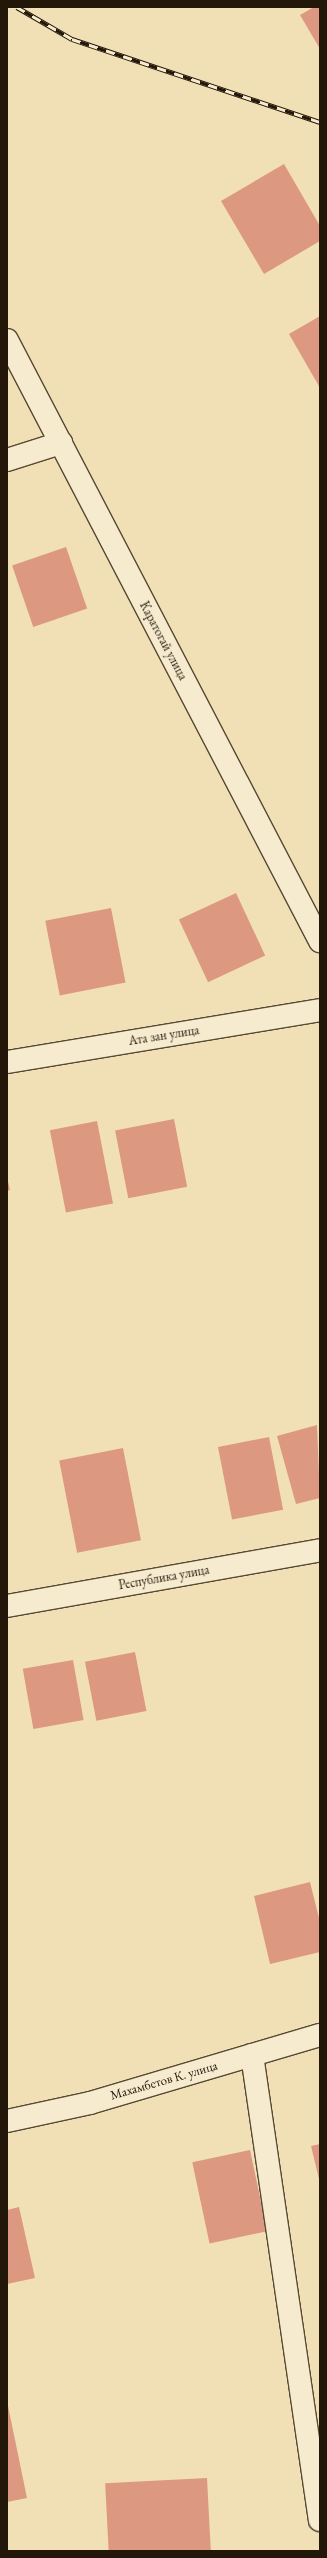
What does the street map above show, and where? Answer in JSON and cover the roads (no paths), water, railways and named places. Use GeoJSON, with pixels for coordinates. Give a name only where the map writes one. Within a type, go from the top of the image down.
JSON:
{"type":"FeatureCollection","features":[{"type":"Feature","properties":{"kind":"street","name":"Каратогай улица"},"geometry":{"type":"LineString","coordinates":[[7,340],[320,941]]}},
{"type":"Feature","properties":{"kind":"street"},"geometry":{"type":"LineString","coordinates":[[7,460],[61,443]]}},
{"type":"Feature","properties":{"kind":"street","name":"Ата зан улица"},"geometry":{"type":"LineString","coordinates":[[7,1062],[320,1010]]}},
{"type":"Feature","properties":{"kind":"street","name":"Республика улица"},"geometry":{"type":"LineString","coordinates":[[7,1606],[320,1550]]}},
{"type":"Feature","properties":{"kind":"street","name":"Махамбетов К. улица"},"geometry":{"type":"LineString","coordinates":[[7,2121],[90,2103],[320,2035]]}},
{"type":"Feature","properties":{"kind":"street"},"geometry":{"type":"LineString","coordinates":[[252,2055],[320,2520]]}},
{"type":"Feature","properties":{"kind":"railway"},"geometry":{"type":"LineString","coordinates":[[17,7],[72,39],[320,122]]}}]}
